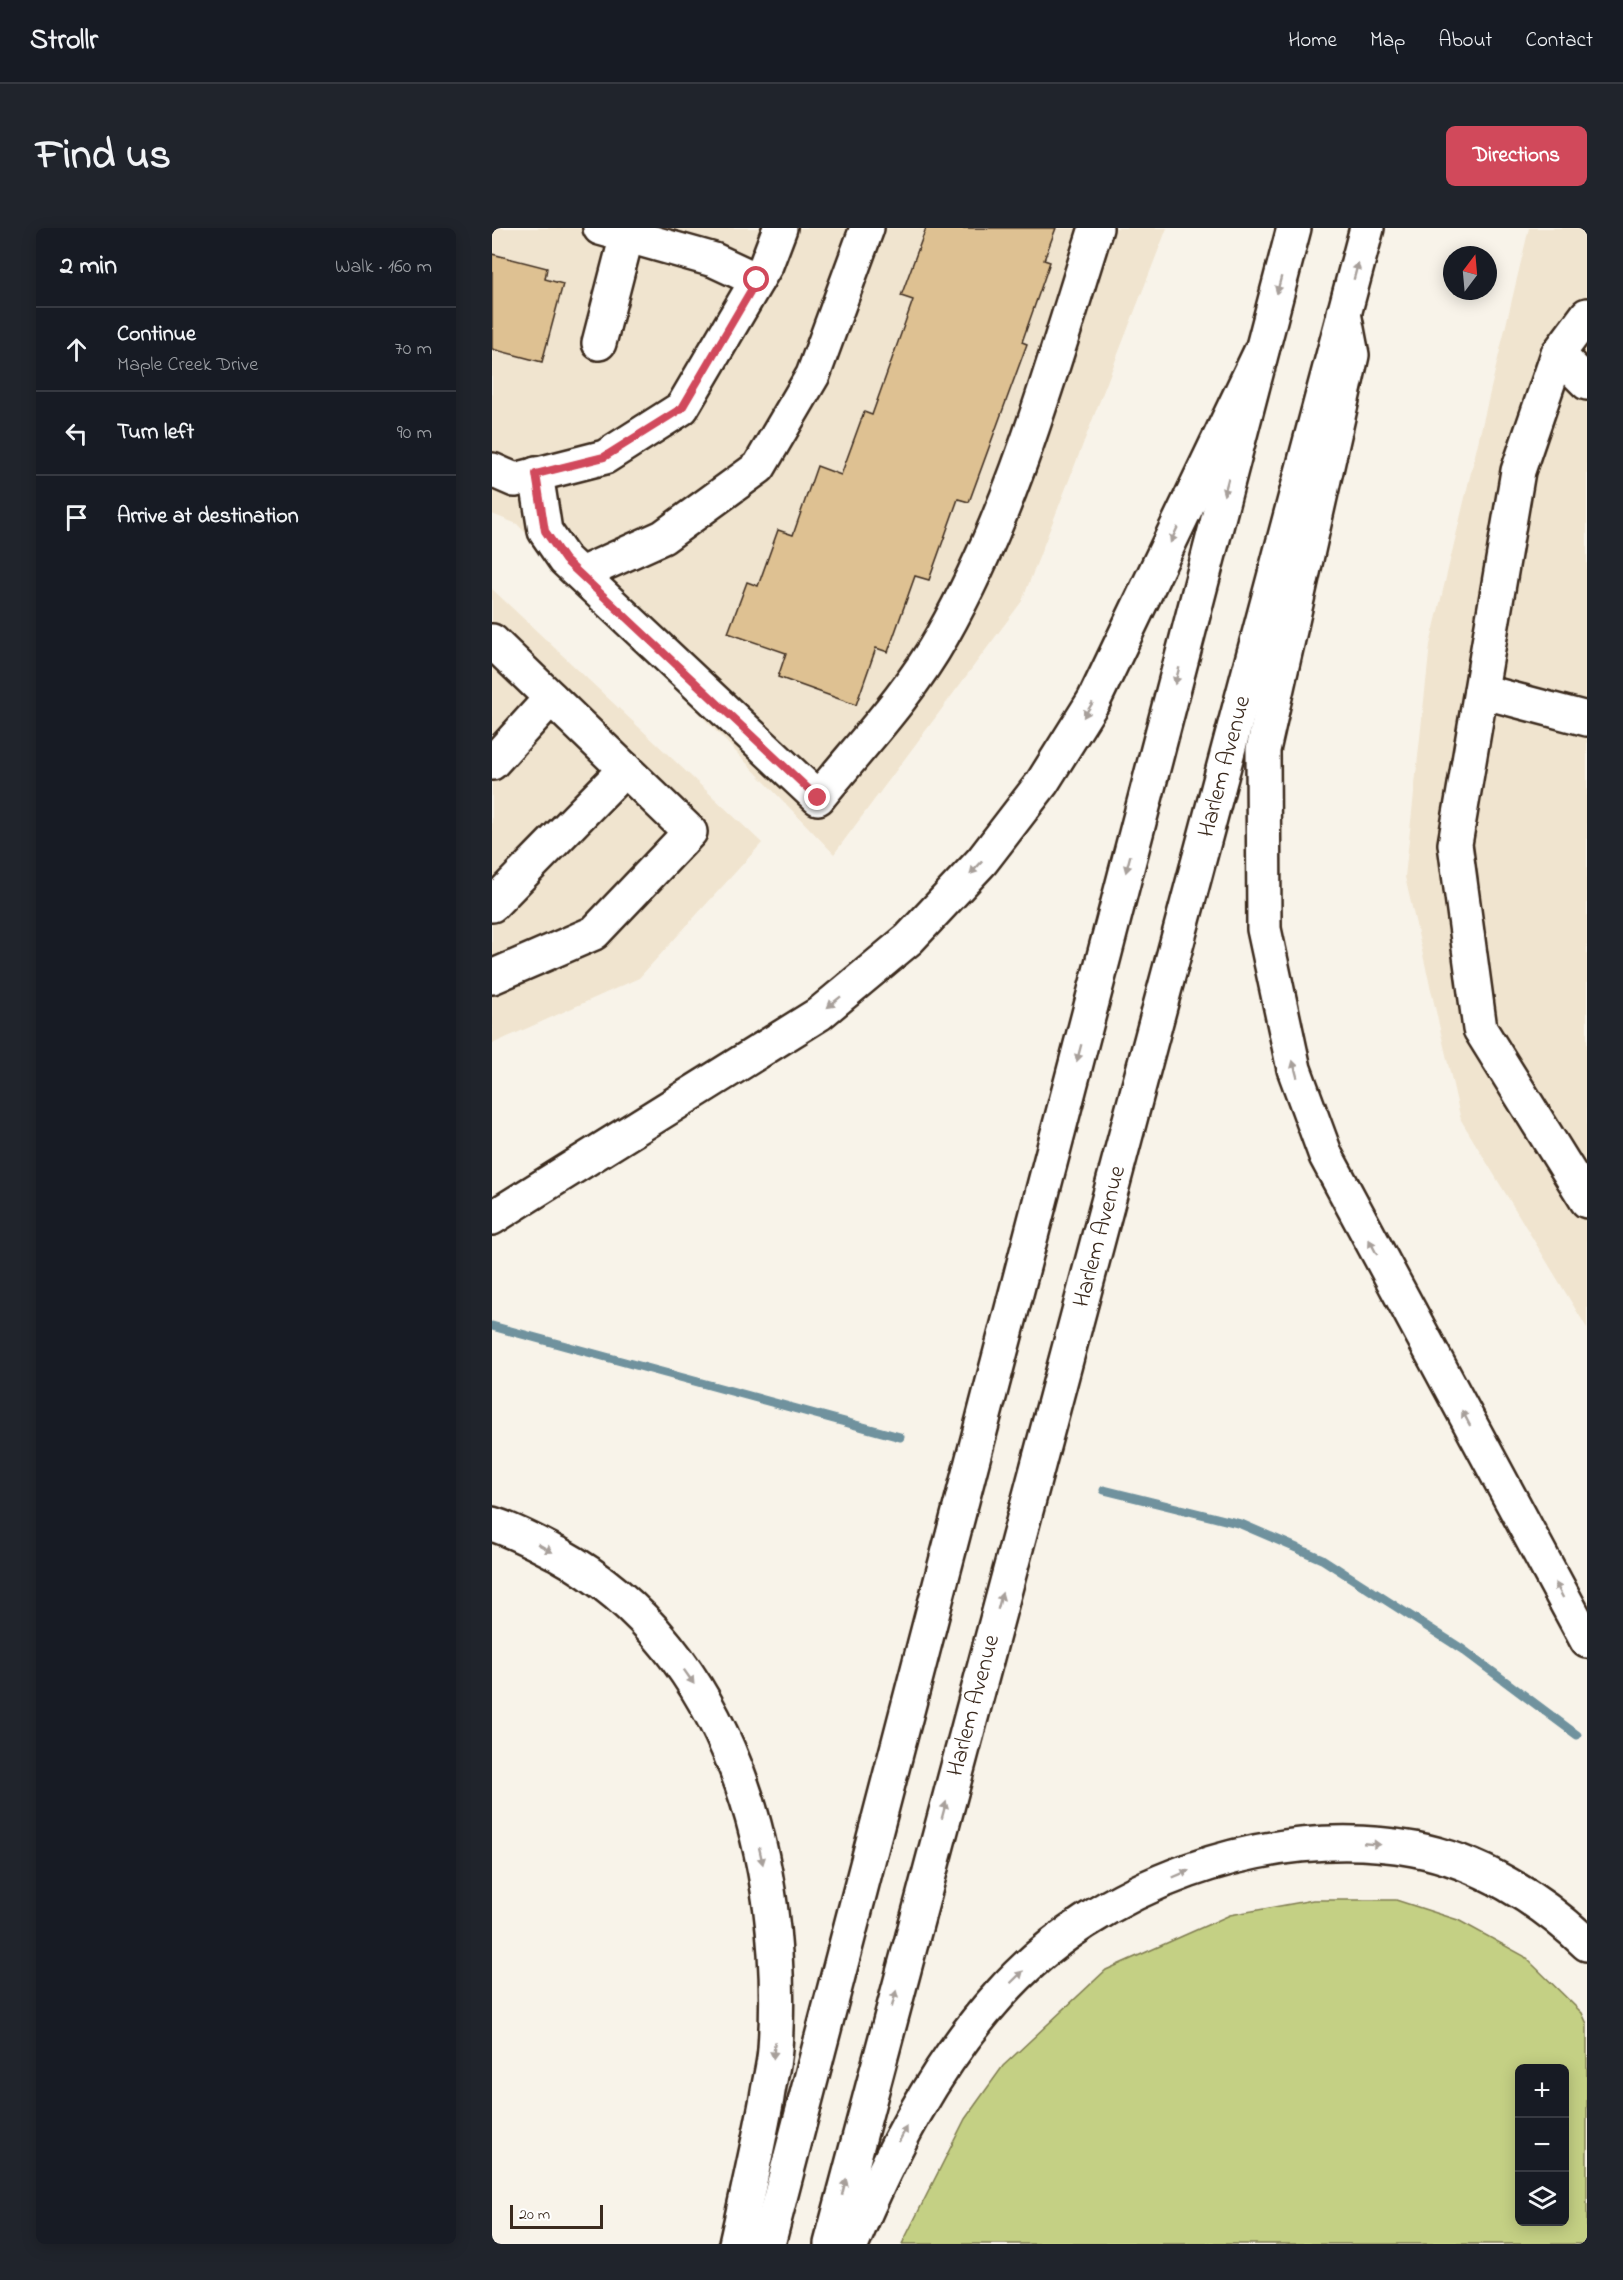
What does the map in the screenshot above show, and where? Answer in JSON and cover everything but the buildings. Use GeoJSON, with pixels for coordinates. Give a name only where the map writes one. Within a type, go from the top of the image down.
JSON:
{"type":"FeatureCollection","features":[{"type":"Feature","properties":{"kind":"main road"},"geometry":{"type":"LineString","coordinates":[[492,470],[515,480],[604,457],[682,408],[766,265],[780,228]]}},
{"type":"Feature","properties":{"kind":"main road"},"geometry":{"type":"LineString","coordinates":[[581,574],[663,537],[710,505],[759,467],[813,375],[867,228]]}},
{"type":"Feature","properties":{"kind":"main road"},"geometry":{"type":"LineString","coordinates":[[536,474],[545,531],[565,560],[818,798],[909,687],[942,636],[973,573],[1014,478],[1047,388],[1096,228]]}},
{"type":"Feature","properties":{"kind":"main road"},"geometry":{"type":"LineString","coordinates":[[768,2244],[1294,228]]}},
{"type":"Feature","properties":{"kind":"main road","name":"Harlem Avenue"},"geometry":{"type":"LineString","coordinates":[[831,2244],[856,2139],[1367,228]]}},
{"type":"Feature","properties":{"kind":"main road"},"geometry":{"type":"LineString","coordinates":[[599,343],[613,231],[714,260],[757,280]]}},
{"type":"Feature","properties":{"kind":"main road"},"geometry":{"type":"LineString","coordinates":[[1344,313],[1352,355],[1263,750],[1264,930],[1294,1069],[1326,1156],[1587,1641]]}},
{"type":"Feature","properties":{"kind":"main road"},"geometry":{"type":"LineString","coordinates":[[1583,1188],[1480,1029],[1455,844],[1518,471],[1558,354],[1587,315]]}},
{"type":"Feature","properties":{"kind":"main road"},"geometry":{"type":"LineString","coordinates":[[492,1218],[819,1014],[909,939],[982,861],[1042,783],[1094,700],[1262,349]]}},
{"type":"Feature","properties":{"kind":"main road"},"geometry":{"type":"LineString","coordinates":[[1558,354],[1587,383]]}},
{"type":"Feature","properties":{"kind":"main road"},"geometry":{"type":"LineString","coordinates":[[492,641],[690,832],[594,933],[492,977]]}},
{"type":"Feature","properties":{"kind":"main road"},"geometry":{"type":"LineString","coordinates":[[1481,691],[1587,720]]}},
{"type":"Feature","properties":{"kind":"main road"},"geometry":{"type":"LineString","coordinates":[[492,763],[551,698]]}},
{"type":"Feature","properties":{"kind":"main road"},"geometry":{"type":"LineString","coordinates":[[492,904],[625,769]]}},
{"type":"Feature","properties":{"kind":"main road"},"geometry":{"type":"LineString","coordinates":[[492,1524],[527,1538],[602,1582],[663,1641],[691,1679],[711,1712],[727,1743],[745,1792],[772,1907],[776,1985],[775,2051],[757,2155],[736,2244]]}},
{"type":"Feature","properties":{"kind":"main road"},"geometry":{"type":"LineString","coordinates":[[852,2244],[902,2134],[948,2058],[1000,1993],[1031,1963],[1096,1915],[1144,1889],[1199,1867],[1261,1850],[1322,1842],[1370,1843],[1416,1849],[1462,1864],[1513,1886],[1567,1924],[1587,1944]]}},
{"type":"Feature","properties":{"kind":"shaded area"},"geometry":{"type":"Polygon","coordinates":[[[492,228],[1167,228],[1022,601],[834,854],[517,524],[492,514],[492,228]]]}},
{"type":"Feature","properties":{"kind":"shaded area"},"geometry":{"type":"Polygon","coordinates":[[[1529,228],[1587,228],[1587,1328],[1461,1120],[1405,877],[1430,645],[1529,228]]]}},
{"type":"Feature","properties":{"kind":"shaded area"},"geometry":{"type":"Polygon","coordinates":[[[492,589],[762,843],[639,978],[492,1044],[492,589]]]}},
{"type":"Feature","properties":{"kind":"green space"},"geometry":{"type":"Polygon","coordinates":[[[1313,1900],[1396,1900],[1458,1920],[1524,1956],[1582,2013],[1587,2024],[1587,2244],[902,2244],[965,2119],[1003,2066],[1106,1970],[1230,1915],[1313,1900]]]}},
{"type":"Feature","properties":{"kind":"waterway"},"geometry":{"type":"LineString","coordinates":[[492,1326],[900,1437]]}},
{"type":"Feature","properties":{"kind":"waterway"},"geometry":{"type":"LineString","coordinates":[[1104,1490],[1241,1524],[1322,1559],[1462,1649],[1577,1735]]}},
{"type":"Feature","properties":{"kind":"route"},"geometry":{"type":"LineString","coordinates":[[757,280],[682,408],[604,457],[536,474],[545,531],[565,560],[818,798]]}}]}
